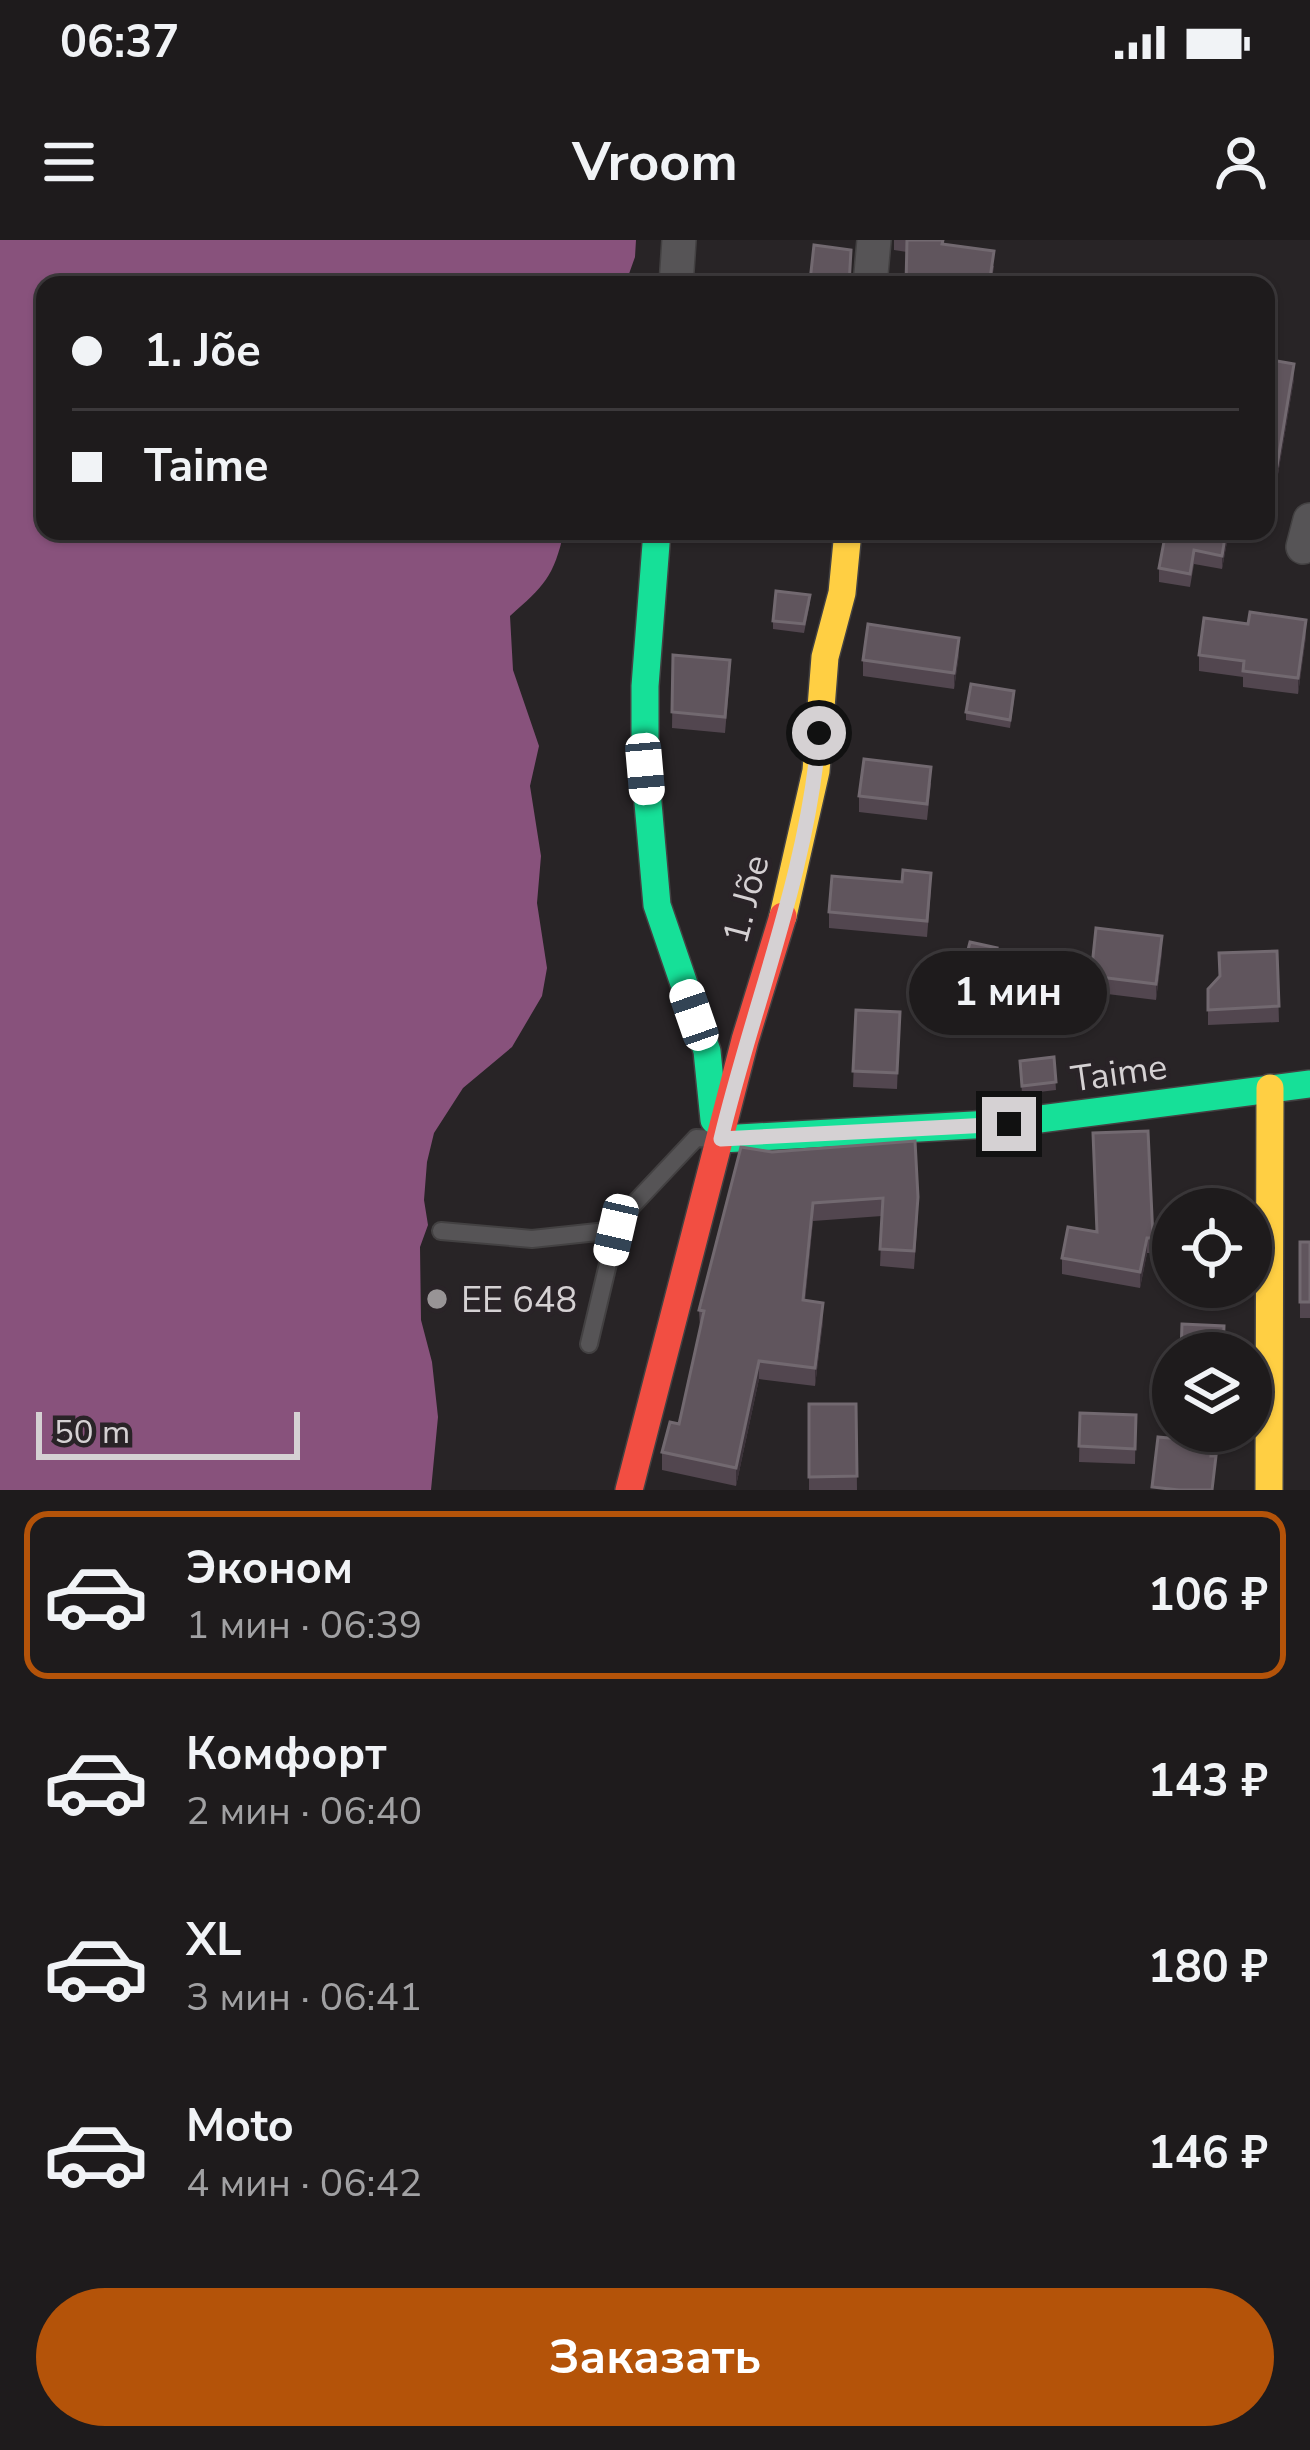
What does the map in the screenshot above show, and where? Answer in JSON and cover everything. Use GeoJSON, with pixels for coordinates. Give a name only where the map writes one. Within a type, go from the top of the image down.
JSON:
{"type":"FeatureCollection","features":[{"type":"Feature","properties":{"kind":"street"},"geometry":{"type":"LineString","coordinates":[[677,276],[679,240]]}},
{"type":"Feature","properties":{"kind":"street"},"geometry":{"type":"LineString","coordinates":[[871,276],[874,240]]}},
{"type":"Feature","properties":{"kind":"street"},"geometry":{"type":"LineString","coordinates":[[656,540],[645,748],[657,905],[707,1051],[711,1108],[721,1139]]}},
{"type":"Feature","properties":{"kind":"street","name":"1. Jõe"},"geometry":{"type":"LineString","coordinates":[[629,1490],[745,1040],[785,910],[816,771],[825,657],[842,593],[847,540]]}},
{"type":"Feature","properties":{"kind":"street","name":"Taime"},"geometry":{"type":"LineString","coordinates":[[721,1139],[1009,1124],[1310,1084]]}},
{"type":"Feature","properties":{"kind":"street"},"geometry":{"type":"LineString","coordinates":[[1268,1490],[1270,1088]]}},
{"type":"Feature","properties":{"kind":"lane"},"geometry":{"type":"LineString","coordinates":[[589,1344],[616,1230],[695,1138],[721,1139]]}},
{"type":"Feature","properties":{"kind":"lane"},"geometry":{"type":"LineString","coordinates":[[441,1231],[532,1239],[616,1230]]}},
{"type":"Feature","properties":{"kind":"shaded area"},"geometry":{"type":"Polygon","coordinates":[[[0,240],[636,240],[628,276],[36,276],[36,540],[561,540],[546,580],[510,616],[513,670],[539,746],[530,786],[541,856],[537,903],[547,968],[542,996],[512,1047],[463,1088],[434,1133],[427,1162],[424,1200],[428,1225],[420,1247],[421,1320],[438,1417],[431,1490],[0,1490],[0,240]]]}},
{"type":"Feature","properties":{"kind":"building"},"geometry":{"type":"Polygon","coordinates":[[[907,240],[943,240],[942,244],[994,251],[990,276],[906,276],[907,240]]]}},
{"type":"Feature","properties":{"kind":"building"},"geometry":{"type":"Polygon","coordinates":[[[814,245],[851,250],[850,276],[811,276],[814,245]]]}},
{"type":"Feature","properties":{"kind":"building"},"geometry":{"type":"Polygon","coordinates":[[[1275,361],[1294,364],[1275,466],[1275,361]]]}},
{"type":"Feature","properties":{"kind":"building"},"geometry":{"type":"Polygon","coordinates":[[[1164,540],[1225,540],[1222,556],[1194,550],[1190,574],[1159,568],[1164,540]]]}},
{"type":"Feature","properties":{"kind":"building"},"geometry":{"type":"Polygon","coordinates":[[[776,591],[810,595],[804,624],[773,621],[776,591]]]}},
{"type":"Feature","properties":{"kind":"building"},"geometry":{"type":"Polygon","coordinates":[[[1250,612],[1306,620],[1298,678],[1243,671],[1244,661],[1199,655],[1204,618],[1248,624],[1250,612]]]}},
{"type":"Feature","properties":{"kind":"building"},"geometry":{"type":"Polygon","coordinates":[[[868,624],[959,638],[954,673],[863,660],[868,624]]]}},
{"type":"Feature","properties":{"kind":"building"},"geometry":{"type":"Polygon","coordinates":[[[673,655],[730,660],[725,717],[672,712],[673,655]]]}},
{"type":"Feature","properties":{"kind":"building"},"geometry":{"type":"Polygon","coordinates":[[[971,684],[1014,691],[1010,720],[966,712],[971,684]]]}},
{"type":"Feature","properties":{"kind":"building"},"geometry":{"type":"Polygon","coordinates":[[[864,759],[931,767],[927,804],[859,796],[864,759]]]}},
{"type":"Feature","properties":{"kind":"building"},"geometry":{"type":"Polygon","coordinates":[[[903,870],[931,873],[927,921],[829,912],[832,876],[902,882],[903,870]]]}},
{"type":"Feature","properties":{"kind":"building"},"geometry":{"type":"Polygon","coordinates":[[[1096,928],[1162,936],[1156,984],[1091,976],[1096,928]]]}},
{"type":"Feature","properties":{"kind":"building"},"geometry":{"type":"Polygon","coordinates":[[[970,942],[997,948],[990,976],[963,969],[970,942]]]}},
{"type":"Feature","properties":{"kind":"building"},"geometry":{"type":"Polygon","coordinates":[[[1277,951],[1279,1006],[1208,1010],[1208,989],[1220,976],[1219,953],[1277,951]]]}},
{"type":"Feature","properties":{"kind":"building"},"geometry":{"type":"Polygon","coordinates":[[[856,1010],[900,1012],[897,1073],[853,1071],[856,1010]]]}},
{"type":"Feature","properties":{"kind":"building"},"geometry":{"type":"Polygon","coordinates":[[[1054,1057],[1056,1082],[1022,1086],[1020,1061],[1054,1057]]]}},
{"type":"Feature","properties":{"kind":"building"},"geometry":{"type":"Polygon","coordinates":[[[1148,1131],[1152,1238],[1147,1238],[1140,1272],[1062,1258],[1068,1227],[1097,1232],[1093,1133],[1148,1131]]]}},
{"type":"Feature","properties":{"kind":"building"},"geometry":{"type":"Polygon","coordinates":[[[915,1141],[914,1251],[880,1249],[883,1198],[813,1203],[803,1300],[823,1303],[815,1368],[759,1361],[736,1468],[662,1452],[670,1422],[679,1424],[704,1311],[699,1310],[741,1147],[772,1152],[915,1141]]]}},
{"type":"Feature","properties":{"kind":"building"},"geometry":{"type":"Polygon","coordinates":[[[1300,1242],[1310,1242],[1310,1302],[1300,1302],[1300,1242]]]}},
{"type":"Feature","properties":{"kind":"building"},"geometry":{"type":"Polygon","coordinates":[[[1182,1324],[1224,1326],[1224,1332],[1182,1332],[1182,1324]]]}},
{"type":"Feature","properties":{"kind":"building"},"geometry":{"type":"Polygon","coordinates":[[[809,1404],[856,1404],[857,1476],[809,1477],[809,1404]]]}},
{"type":"Feature","properties":{"kind":"building"},"geometry":{"type":"Polygon","coordinates":[[[1080,1413],[1136,1415],[1135,1449],[1079,1446],[1080,1413]]]}},
{"type":"Feature","properties":{"kind":"building"},"geometry":{"type":"Polygon","coordinates":[[[1156,1452],[1212,1452],[1216,1456],[1212,1490],[1152,1487],[1156,1452]]]}},
{"type":"Feature","properties":{"kind":"traffic: fast"},"geometry":{"type":"LineString","coordinates":[[656,540],[645,686],[645,769],[657,905],[707,1051],[714,1120]]}},
{"type":"Feature","properties":{"kind":"traffic: fast"},"geometry":{"type":"LineString","coordinates":[[721,1139],[1009,1123],[1310,1084]]}},
{"type":"Feature","properties":{"kind":"traffic: slow"},"geometry":{"type":"LineString","coordinates":[[783,916],[816,771],[825,657],[842,593],[847,540]]}},
{"type":"Feature","properties":{"kind":"traffic: slow"},"geometry":{"type":"LineString","coordinates":[[1269,1490],[1270,1088]]}},
{"type":"Feature","properties":{"kind":"traffic: jam"},"geometry":{"type":"LineString","coordinates":[[629,1490],[745,1040],[783,916]]}},
{"type":"Feature","properties":{"kind":"place","name":"EE 648"},"geometry":{"type":"Point","coordinates":[437,1299]}},
{"type":"Feature","properties":{"kind":"route"},"geometry":{"type":"LineString","coordinates":[[819,733],[816,771],[785,910],[721,1139],[1009,1124]]}}]}
